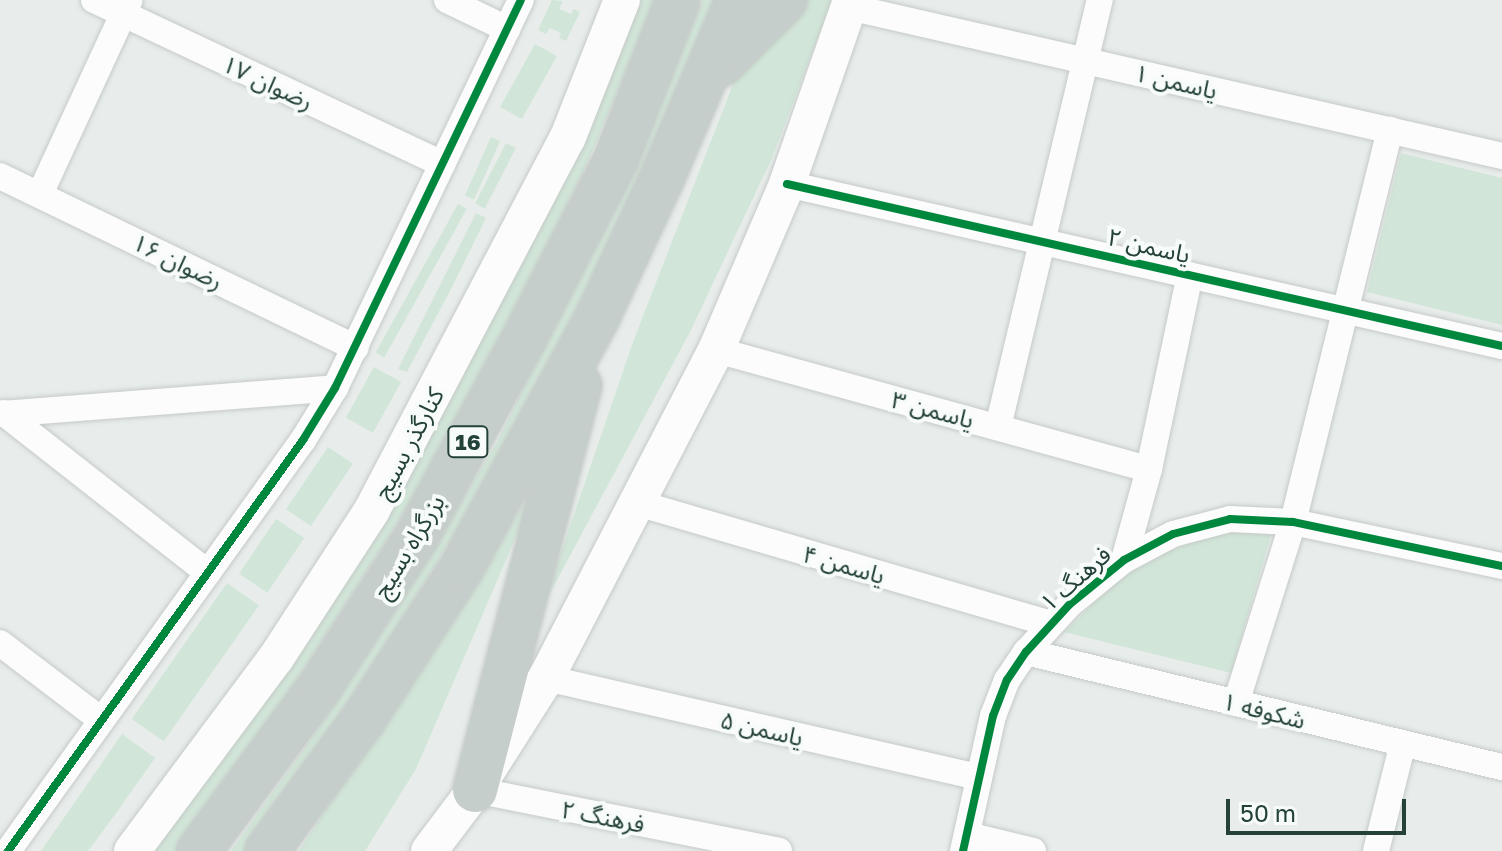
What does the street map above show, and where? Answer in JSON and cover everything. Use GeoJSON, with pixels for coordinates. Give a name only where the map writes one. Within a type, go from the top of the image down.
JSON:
{"type":"FeatureCollection","features":[{"type":"Feature","properties":{"kind":"highway","name":"بزرگراه بسیج"},"geometry":{"type":"LineString","coordinates":[[199,851],[319,688],[417,536],[525,337],[616,159],[678,0]]}},
{"type":"Feature","properties":{"kind":"highway","name":"16"},"geometry":{"type":"LineString","coordinates":[[267,851],[363,720],[462,567],[598,316],[738,0]]}},
{"type":"Feature","properties":{"kind":"highway"},"geometry":{"type":"LineString","coordinates":[[704,81],[785,0]]}},
{"type":"Feature","properties":{"kind":"highway"},"geometry":{"type":"LineString","coordinates":[[475,790],[598,316]]}},
{"type":"Feature","properties":{"kind":"main road","name":"کنارگذر بسیج"},"geometry":{"type":"LineString","coordinates":[[132,851],[276,658],[372,510],[479,313],[568,137],[622,0]]}},
{"type":"Feature","properties":{"kind":"main road"},"geometry":{"type":"LineString","coordinates":[[429,851],[475,790],[546,678],[716,350],[787,184],[850,3]]}},
{"type":"Feature","properties":{"kind":"street","name":"رضوان ۱۷"},"geometry":{"type":"LineString","coordinates":[[94,0],[127,7],[442,164]]}},
{"type":"Feature","properties":{"kind":"street"},"geometry":{"type":"LineString","coordinates":[[447,0],[507,29]]}},
{"type":"Feature","properties":{"kind":"street"},"geometry":{"type":"LineString","coordinates":[[8,851],[303,440],[335,388],[521,0]]}},
{"type":"Feature","properties":{"kind":"street"},"geometry":{"type":"LineString","coordinates":[[998,427],[1100,0]]}},
{"type":"Feature","properties":{"kind":"street","name":"یاسمن ۱"},"geometry":{"type":"LineString","coordinates":[[850,3],[1502,156]]}},
{"type":"Feature","properties":{"kind":"street"},"geometry":{"type":"LineString","coordinates":[[40,194],[127,7]]}},
{"type":"Feature","properties":{"kind":"street"},"geometry":{"type":"LineString","coordinates":[[1236,703],[1293,522],[1390,130]]}},
{"type":"Feature","properties":{"kind":"street","name":"رضوان ۱۶"},"geometry":{"type":"LineString","coordinates":[[0,176],[356,348]]}},
{"type":"Feature","properties":{"kind":"street","name":"یاسمن ۲"},"geometry":{"type":"LineString","coordinates":[[787,184],[1502,346]]}},
{"type":"Feature","properties":{"kind":"street"},"geometry":{"type":"LineString","coordinates":[[1124,560],[1149,469],[1190,275]]}},
{"type":"Feature","properties":{"kind":"street","name":"یاسمن ۳"},"geometry":{"type":"LineString","coordinates":[[716,350],[1149,469]]}},
{"type":"Feature","properties":{"kind":"street"},"geometry":{"type":"LineString","coordinates":[[2,414],[335,388]]}},
{"type":"Feature","properties":{"kind":"street"},"geometry":{"type":"LineString","coordinates":[[2,414],[208,573]]}},
{"type":"Feature","properties":{"kind":"street","name":"یاسمن ۴"},"geometry":{"type":"LineString","coordinates":[[637,503],[1050,624]]}},
{"type":"Feature","properties":{"kind":"street","name":"فرهنگ ۱"},"geometry":{"type":"LineString","coordinates":[[965,843],[978,777],[1007,680],[1050,624],[1124,560],[1173,534],[1230,519],[1293,522],[1502,566]]}},
{"type":"Feature","properties":{"kind":"street"},"geometry":{"type":"LineString","coordinates":[[0,643],[101,720]]}},
{"type":"Feature","properties":{"kind":"street","name":"شکوفه ۱"},"geometry":{"type":"LineString","coordinates":[[1026,652],[1502,767]]}},
{"type":"Feature","properties":{"kind":"street","name":"یاسمن ۵"},"geometry":{"type":"LineString","coordinates":[[546,678],[978,777]]}},
{"type":"Feature","properties":{"kind":"street"},"geometry":{"type":"LineString","coordinates":[[1376,851],[1403,743]]}},
{"type":"Feature","properties":{"kind":"street","name":"فرهنگ ۲"},"geometry":{"type":"LineString","coordinates":[[475,790],[779,851]]}},
{"type":"Feature","properties":{"kind":"street"},"geometry":{"type":"LineString","coordinates":[[965,843],[1033,851]]}},
{"type":"Feature","properties":{"kind":"green space"},"geometry":{"type":"Polygon","coordinates":[[[552,0],[563,1],[559,9],[571,14],[574,9],[580,12],[566,41],[559,38],[561,33],[550,28],[546,34],[538,30],[552,0]]]}},
{"type":"Feature","properties":{"kind":"green space"},"geometry":{"type":"Polygon","coordinates":[[[638,0],[656,0],[589,159],[511,322],[416,494],[292,688],[178,851],[151,851],[203,780],[638,0]]]}},
{"type":"Feature","properties":{"kind":"green space"},"geometry":{"type":"Polygon","coordinates":[[[703,0],[716,0],[620,226],[509,446],[326,741],[248,851],[231,851],[314,735],[400,604],[497,442],[606,221],[703,0]]]}},
{"type":"Feature","properties":{"kind":"green space"},"geometry":{"type":"Polygon","coordinates":[[[800,0],[832,0],[772,158],[690,332],[542,608],[633,342],[742,61],[800,0]]]}},
{"type":"Feature","properties":{"kind":"green space"},"geometry":{"type":"Polygon","coordinates":[[[535,44],[557,56],[522,119],[500,107],[535,44]]]}},
{"type":"Feature","properties":{"kind":"green space"},"geometry":{"type":"Polygon","coordinates":[[[491,137],[500,141],[474,200],[465,195],[491,137]]]}},
{"type":"Feature","properties":{"kind":"green space"},"geometry":{"type":"Polygon","coordinates":[[[506,143],[516,148],[485,209],[475,204],[506,143]]]}},
{"type":"Feature","properties":{"kind":"green space"},"geometry":{"type":"Polygon","coordinates":[[[1401,153],[1502,178],[1502,325],[1367,292],[1401,153]]]}},
{"type":"Feature","properties":{"kind":"green space"},"geometry":{"type":"Polygon","coordinates":[[[458,204],[467,209],[384,358],[376,353],[458,204]]]}},
{"type":"Feature","properties":{"kind":"green space"},"geometry":{"type":"Polygon","coordinates":[[[476,213],[486,218],[451,289],[407,372],[398,369],[476,213]]]}},
{"type":"Feature","properties":{"kind":"green space"},"geometry":{"type":"Polygon","coordinates":[[[374,367],[401,382],[373,433],[346,418],[374,367]]]}},
{"type":"Feature","properties":{"kind":"green space"},"geometry":{"type":"Polygon","coordinates":[[[328,447],[353,464],[311,526],[286,509],[328,447]]]}},
{"type":"Feature","properties":{"kind":"green space"},"geometry":{"type":"Polygon","coordinates":[[[543,474],[416,769],[365,851],[299,851],[543,474]]]}},
{"type":"Feature","properties":{"kind":"green space"},"geometry":{"type":"Polygon","coordinates":[[[276,519],[304,538],[267,593],[239,574],[276,519]]]}},
{"type":"Feature","properties":{"kind":"green space"},"geometry":{"type":"Polygon","coordinates":[[[1249,528],[1273,528],[1231,673],[1064,632],[1121,577],[1169,551],[1209,536],[1249,528]]]}},
{"type":"Feature","properties":{"kind":"green space"},"geometry":{"type":"Polygon","coordinates":[[[227,583],[259,605],[164,741],[132,719],[227,583]]]}},
{"type":"Feature","properties":{"kind":"green space"},"geometry":{"type":"Polygon","coordinates":[[[122,734],[155,758],[88,851],[41,851],[122,734]]]}},
{"type":"Feature","properties":{"kind":"cycle path"},"geometry":{"type":"LineString","coordinates":[[8,851],[303,440],[335,388],[521,0]]}},
{"type":"Feature","properties":{"kind":"cycle path"},"geometry":{"type":"LineString","coordinates":[[787,184],[1502,346]]}},
{"type":"Feature","properties":{"kind":"cycle path"},"geometry":{"type":"LineString","coordinates":[[963,851],[993,716],[1007,680],[1026,652],[1069,605],[1124,560],[1173,534],[1230,519],[1293,522],[1502,566]]}}]}
